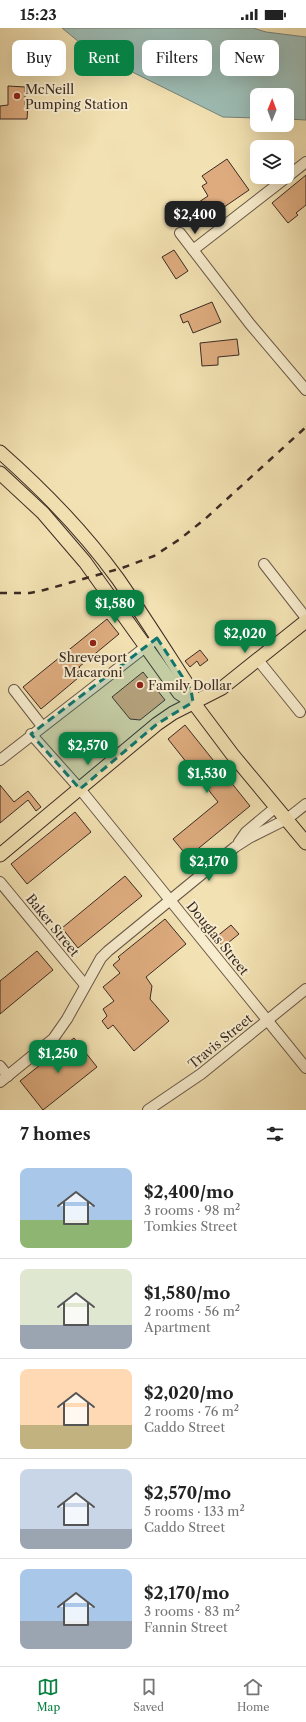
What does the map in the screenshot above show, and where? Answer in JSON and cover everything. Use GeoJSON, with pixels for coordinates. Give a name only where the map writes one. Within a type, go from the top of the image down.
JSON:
{"type":"FeatureCollection","features":[{"type":"Feature","properties":{"kind":"main road"},"geometry":{"type":"LineString","coordinates":[[0,452],[25,474],[76,526],[118,579],[191,690],[193,702]]}},
{"type":"Feature","properties":{"kind":"main road"},"geometry":{"type":"LineString","coordinates":[[0,473],[43,513],[63,535],[105,588],[179,692],[193,702],[232,754],[306,843]]}},
{"type":"Feature","properties":{"kind":"main road"},"geometry":{"type":"LineString","coordinates":[[0,855],[157,724],[193,702],[222,688],[306,621]]}},
{"type":"Feature","properties":{"kind":"street"},"geometry":{"type":"LineString","coordinates":[[294,171],[306,162]]}},
{"type":"Feature","properties":{"kind":"street"},"geometry":{"type":"LineString","coordinates":[[193,250],[278,184]]}},
{"type":"Feature","properties":{"kind":"street"},"geometry":{"type":"LineString","coordinates":[[180,233],[250,324],[306,390]]}},
{"type":"Feature","properties":{"kind":"street"},"geometry":{"type":"LineString","coordinates":[[264,564],[306,618]]}},
{"type":"Feature","properties":{"kind":"street"},"geometry":{"type":"LineString","coordinates":[[0,760],[31,734],[157,638]]}},
{"type":"Feature","properties":{"kind":"street"},"geometry":{"type":"LineString","coordinates":[[258,660],[300,712]]}},
{"type":"Feature","properties":{"kind":"street"},"geometry":{"type":"LineString","coordinates":[[14,690],[42,726]]}},
{"type":"Feature","properties":{"kind":"street","name":"Douglas Street"},"geometry":{"type":"LineString","coordinates":[[31,734],[80,789],[306,1068]]}},
{"type":"Feature","properties":{"kind":"street"},"geometry":{"type":"LineString","coordinates":[[0,1082],[53,1039],[102,958],[108,951],[236,847],[249,838],[287,819],[306,804]]}},
{"type":"Feature","properties":{"kind":"street"},"geometry":{"type":"LineString","coordinates":[[236,847],[246,832],[276,806]]}},
{"type":"Feature","properties":{"kind":"street","name":"Baker Street"},"geometry":{"type":"LineString","coordinates":[[0,882],[85,986]]}},
{"type":"Feature","properties":{"kind":"street","name":"Travis Street"},"geometry":{"type":"LineString","coordinates":[[148,1110],[201,1074],[306,988]]}},
{"type":"Feature","properties":{"kind":"street"},"geometry":{"type":"LineString","coordinates":[[0,1066],[8,1076]]}},
{"type":"Feature","properties":{"kind":"highlighted area"},"geometry":{"type":"Polygon","coordinates":[[[157,638],[191,690],[193,702],[157,724],[80,789],[31,734],[157,638]]]}},
{"type":"Feature","properties":{"kind":"water"},"geometry":{"type":"Polygon","coordinates":[[[62,28],[253,28],[266,32],[306,37],[306,120],[294,119],[294,88],[250,88],[250,118],[223,117],[134,73],[134,40],[77,40],[62,28]]]}},
{"type":"Feature","properties":{"kind":"building","name":"McNeill Pumping Station"},"geometry":{"type":"Polygon","coordinates":[[[8,86],[25,87],[25,105],[28,105],[27,119],[0,119],[0,106],[8,105],[8,86]]]}},
{"type":"Feature","properties":{"kind":"building"},"geometry":{"type":"Polygon","coordinates":[[[227,159],[249,190],[195,227],[184,212],[208,196],[202,186],[207,183],[202,176],[227,159]]]}},
{"type":"Feature","properties":{"kind":"building"},"geometry":{"type":"Polygon","coordinates":[[[306,175],[306,205],[296,213],[298,215],[288,223],[272,203],[306,175]]]}},
{"type":"Feature","properties":{"kind":"building"},"geometry":{"type":"Polygon","coordinates":[[[174,250],[188,271],[176,279],[162,257],[174,250]]]}},
{"type":"Feature","properties":{"kind":"building"},"geometry":{"type":"Polygon","coordinates":[[[212,302],[221,322],[193,333],[188,321],[183,323],[180,315],[212,302]]]}},
{"type":"Feature","properties":{"kind":"building"},"geometry":{"type":"Polygon","coordinates":[[[237,339],[239,355],[218,357],[218,365],[202,366],[200,343],[237,339]]]}},
{"type":"Feature","properties":{"kind":"building"},"geometry":{"type":"Polygon","coordinates":[[[107,619],[119,634],[79,667],[84,673],[41,709],[23,687],[107,619]]]}},
{"type":"Feature","properties":{"kind":"building"},"geometry":{"type":"Polygon","coordinates":[[[200,650],[208,660],[200,666],[197,661],[190,667],[185,661],[200,650]]]}},
{"type":"Feature","properties":{"kind":"building","name":"Family Dollar"},"geometry":{"type":"Polygon","coordinates":[[[143,672],[165,700],[140,720],[130,719],[112,697],[143,672]]]}},
{"type":"Feature","properties":{"kind":"building"},"geometry":{"type":"Polygon","coordinates":[[[185,725],[250,806],[188,857],[173,839],[218,802],[168,739],[185,725]]]}},
{"type":"Feature","properties":{"kind":"building"},"geometry":{"type":"Polygon","coordinates":[[[0,785],[14,802],[28,791],[41,807],[36,811],[28,800],[0,823],[0,785]]]}},
{"type":"Feature","properties":{"kind":"building"},"geometry":{"type":"Polygon","coordinates":[[[75,812],[91,832],[27,884],[11,864],[75,812]]]}},
{"type":"Feature","properties":{"kind":"building"},"geometry":{"type":"Polygon","coordinates":[[[125,876],[142,896],[78,948],[62,928],[125,876]]]}},
{"type":"Feature","properties":{"kind":"building"},"geometry":{"type":"Polygon","coordinates":[[[165,919],[186,944],[146,977],[152,986],[150,999],[169,1021],[134,1051],[113,1025],[108,1029],[102,1021],[107,1016],[103,1009],[114,1001],[103,987],[120,973],[113,965],[120,959],[118,957],[165,919]]]}},
{"type":"Feature","properties":{"kind":"building"},"geometry":{"type":"Polygon","coordinates":[[[231,925],[239,934],[223,947],[216,937],[231,925]]]}},
{"type":"Feature","properties":{"kind":"building"},"geometry":{"type":"Polygon","coordinates":[[[37,951],[53,970],[0,1014],[0,981],[37,951]]]}},
{"type":"Feature","properties":{"kind":"building"},"geometry":{"type":"Polygon","coordinates":[[[74,1038],[97,1067],[43,1110],[20,1081],[74,1038]]]}},
{"type":"Feature","properties":{"kind":"railway"},"geometry":{"type":"LineString","coordinates":[[0,593],[30,593],[44,590],[122,568],[154,556],[180,539],[205,519],[306,427]]}},
{"type":"Feature","properties":{"kind":"place","name":"McNeill Pumping Station"},"geometry":{"type":"Point","coordinates":[17,96]}},
{"type":"Feature","properties":{"kind":"place","name":"Shreveport Macaroni"},"geometry":{"type":"Point","coordinates":[93,643]}},
{"type":"Feature","properties":{"kind":"place","name":"Family Dollar"},"geometry":{"type":"Point","coordinates":[140,685]}}]}
